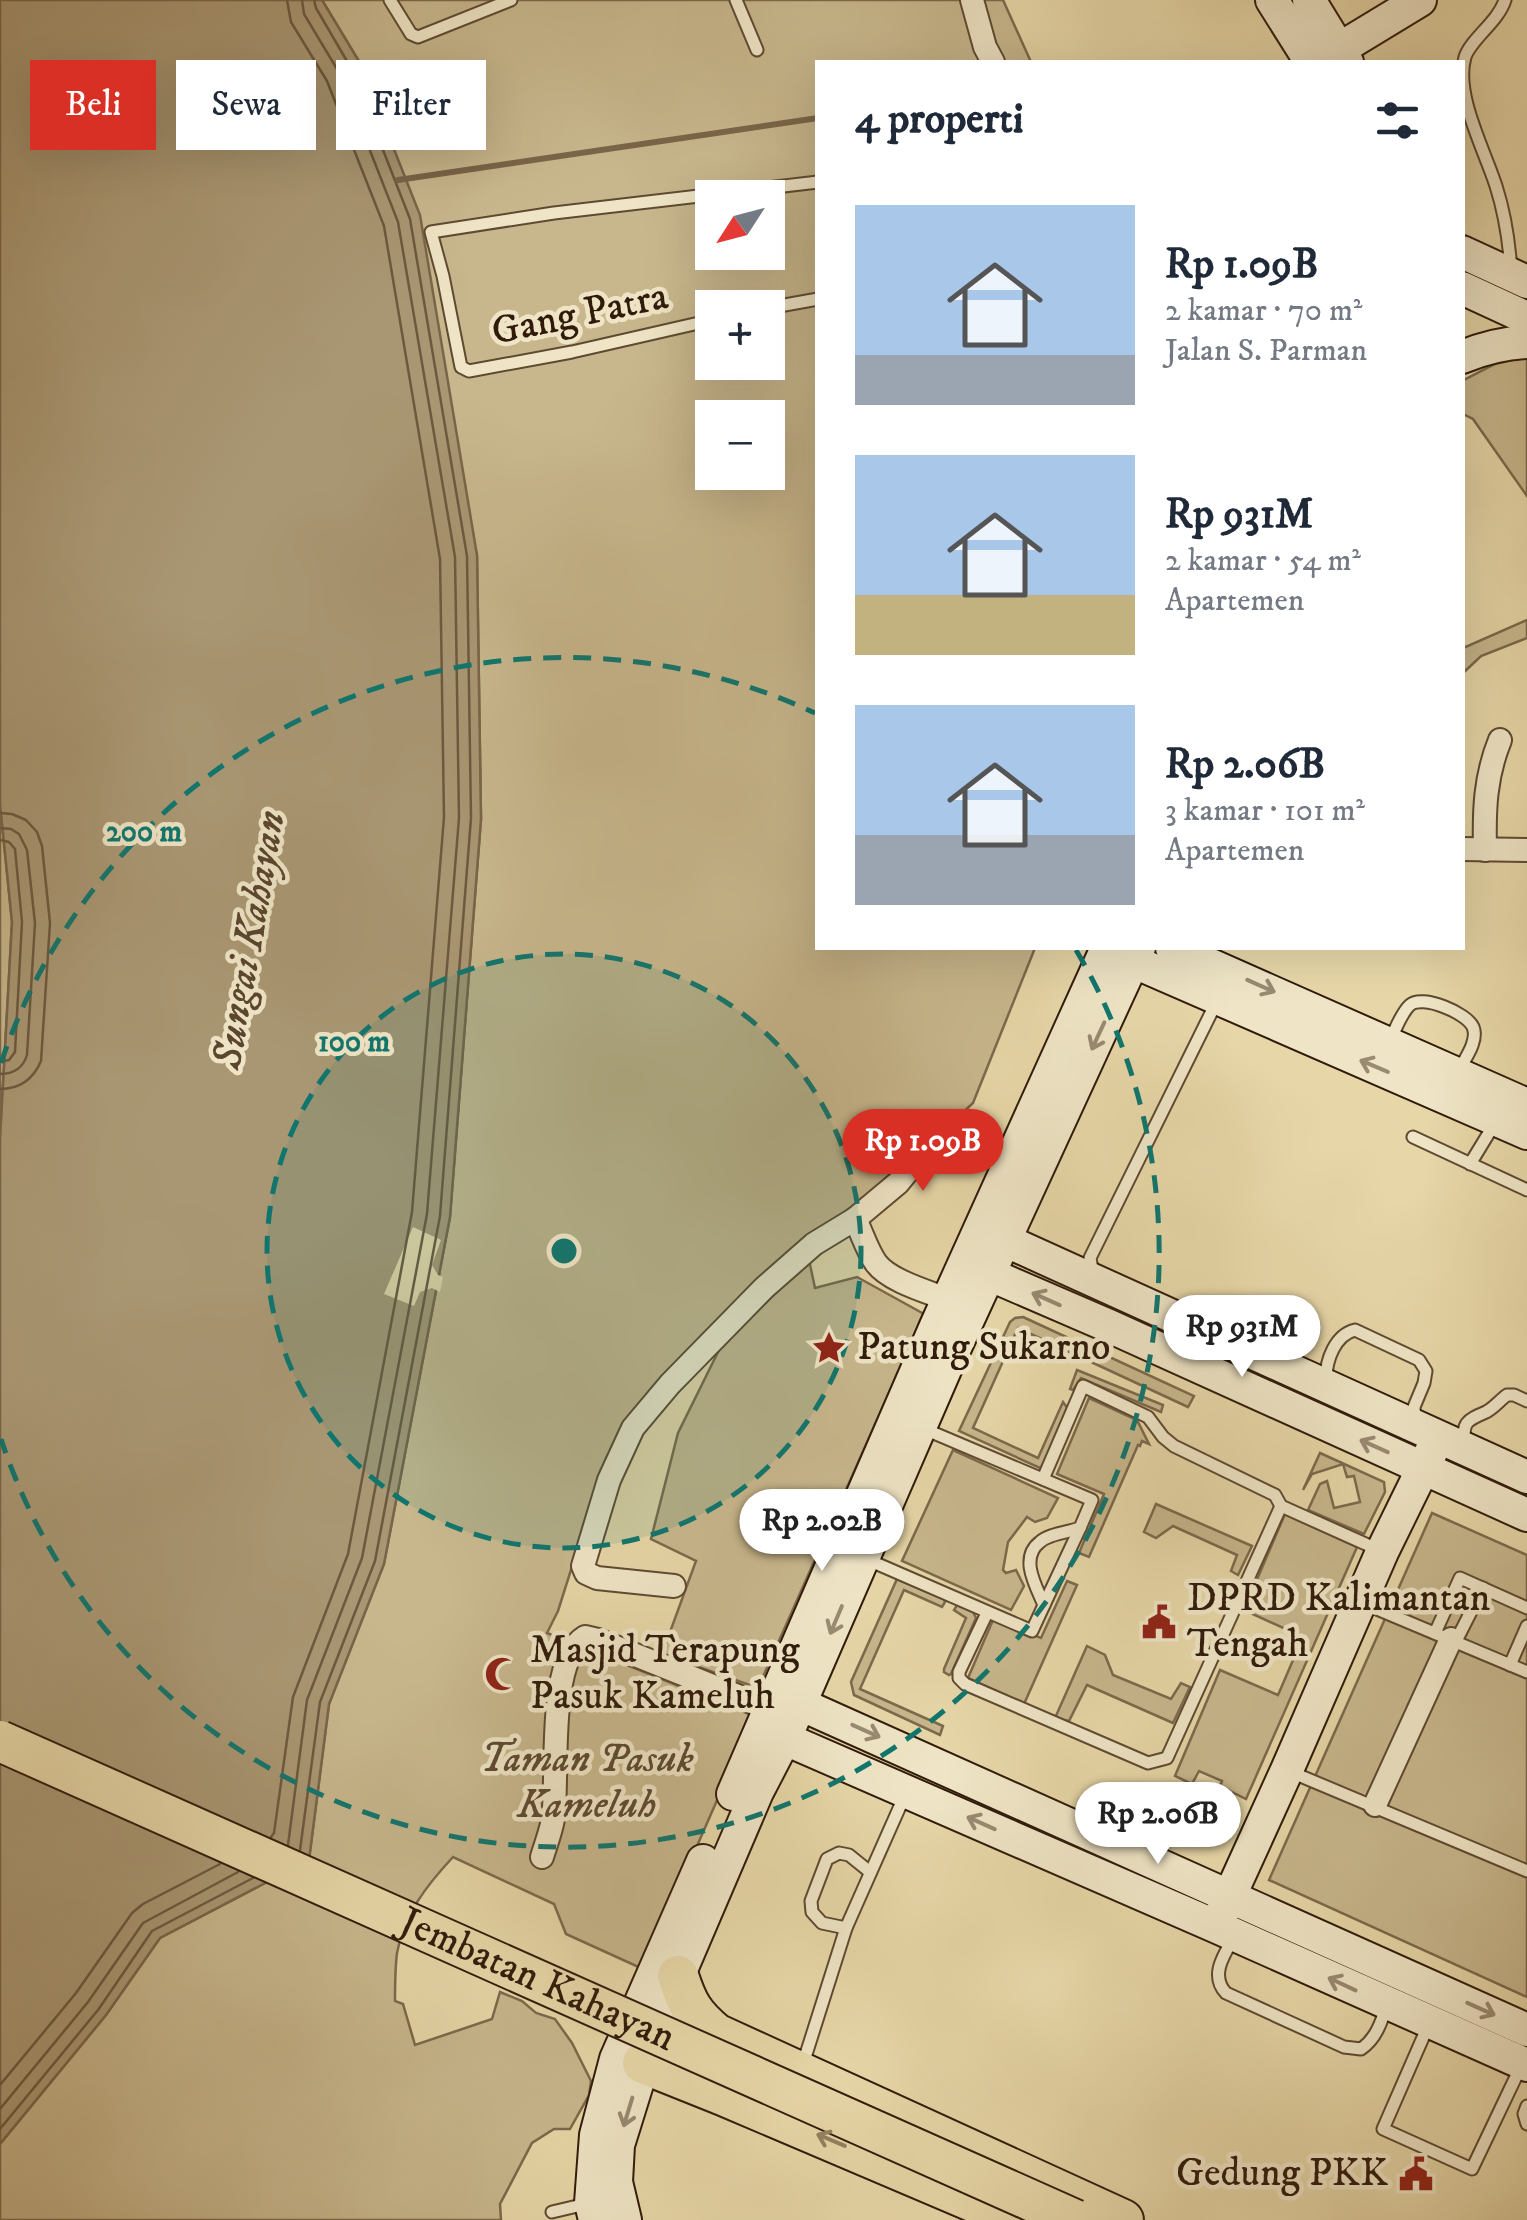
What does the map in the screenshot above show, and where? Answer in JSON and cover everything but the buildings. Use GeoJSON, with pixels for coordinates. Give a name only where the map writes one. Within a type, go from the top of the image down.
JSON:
{"type":"FeatureCollection","features":[{"type":"Feature","properties":{"kind":"highway","name":"Jembatan Kahayan"},"geometry":{"type":"LineString","coordinates":[[0,1741],[1075,2220]]}},
{"type":"Feature","properties":{"kind":"highway"},"geometry":{"type":"LineString","coordinates":[[678,1976],[687,2004],[716,2034],[1123,2220]]}},
{"type":"Feature","properties":{"kind":"highway"},"geometry":{"type":"LineString","coordinates":[[724,2094],[720,2086],[725,2069],[737,2059],[760,2056]]}},
{"type":"Feature","properties":{"kind":"highway"},"geometry":{"type":"LineString","coordinates":[[643,2063],[1017,2220]]}},
{"type":"Feature","properties":{"kind":"street"},"geometry":{"type":"LineString","coordinates":[[972,0],[991,60]]}},
{"type":"Feature","properties":{"kind":"street"},"geometry":{"type":"LineString","coordinates":[[1272,0],[1329,59]]}},
{"type":"Feature","properties":{"kind":"street"},"geometry":{"type":"LineString","coordinates":[[1309,0],[1329,59]]}},
{"type":"Feature","properties":{"kind":"street"},"geometry":{"type":"LineString","coordinates":[[1329,59],[1420,0]]}},
{"type":"Feature","properties":{"kind":"street"},"geometry":{"type":"LineString","coordinates":[[1465,253],[1519,278]]}},
{"type":"Feature","properties":{"kind":"street"},"geometry":{"type":"LineString","coordinates":[[1465,289],[1527,318]]}},
{"type":"Feature","properties":{"kind":"street"},"geometry":{"type":"LineString","coordinates":[[1465,356],[1527,342]]}},
{"type":"Feature","properties":{"kind":"street"},"geometry":{"type":"LineString","coordinates":[[1500,740],[1486,783],[1474,849],[1527,850]]}},
{"type":"Feature","properties":{"kind":"street"},"geometry":{"type":"LineString","coordinates":[[1176,950],[1388,1044],[1517,1120]]}},
{"type":"Feature","properties":{"kind":"street"},"geometry":{"type":"LineString","coordinates":[[593,2212],[596,2135],[616,2059],[779,1714],[1121,951],[1219,999],[1438,1075]]}},
{"type":"Feature","properties":{"kind":"street"},"geometry":{"type":"LineString","coordinates":[[674,1586],[597,1578],[586,1574],[583,1566],[609,1480],[633,1428],[670,1384],[764,1288],[814,1244],[854,1219],[898,1183],[946,1123]]}},
{"type":"Feature","properties":{"kind":"street"},"geometry":{"type":"LineString","coordinates":[[854,1219],[884,1271],[949,1300]]}},
{"type":"Feature","properties":{"kind":"street"},"geometry":{"type":"LineString","coordinates":[[993,1235],[1527,1477]]}},
{"type":"Feature","properties":{"kind":"street"},"geometry":{"type":"LineString","coordinates":[[908,1421],[949,1300],[977,1269]]}},
{"type":"Feature","properties":{"kind":"street"},"geometry":{"type":"LineString","coordinates":[[977,1269],[1527,1515]]}},
{"type":"Feature","properties":{"kind":"street"},"geometry":{"type":"LineString","coordinates":[[1225,1930],[1234,1883],[1382,1552],[1439,1438]]}},
{"type":"Feature","properties":{"kind":"street"},"geometry":{"type":"LineString","coordinates":[[542,1857],[553,1818],[555,1731],[561,1689],[572,1650],[585,1637],[1230,1895],[1527,2030]]}},
{"type":"Feature","properties":{"kind":"street"},"geometry":{"type":"LineString","coordinates":[[1375,1805],[1447,1638]]}},
{"type":"Feature","properties":{"kind":"street"},"geometry":{"type":"LineString","coordinates":[[779,1714],[906,1791],[1525,2061]]}},
{"type":"Feature","properties":{"kind":"street"},"geometry":{"type":"LineString","coordinates":[[625,2220],[616,2182],[618,2145],[643,2063],[757,1792],[779,1714]]}},
{"type":"Feature","properties":{"kind":"street"},"geometry":{"type":"LineString","coordinates":[[1392,2006],[1411,1978]]}},
{"type":"Feature","properties":{"kind":"lane"},"geometry":{"type":"LineString","coordinates":[[390,0],[411,34],[418,37],[511,0]]}},
{"type":"Feature","properties":{"kind":"lane"},"geometry":{"type":"LineString","coordinates":[[736,0],[757,50]]}},
{"type":"Feature","properties":{"kind":"lane"},"geometry":{"type":"LineString","coordinates":[[1465,60],[1505,0]]}},
{"type":"Feature","properties":{"kind":"lane"},"geometry":{"type":"LineString","coordinates":[[1465,90],[1496,186],[1519,278]]}},
{"type":"Feature","properties":{"kind":"lane","name":"Gang Patra"},"geometry":{"type":"LineString","coordinates":[[695,324],[469,371],[461,367],[431,232],[554,213],[815,182]]}},
{"type":"Feature","properties":{"kind":"lane"},"geometry":{"type":"LineString","coordinates":[[785,305],[815,300]]}},
{"type":"Feature","properties":{"kind":"lane"},"geometry":{"type":"LineString","coordinates":[[1094,1279],[1090,1258],[1219,999]]}},
{"type":"Feature","properties":{"kind":"lane"},"geometry":{"type":"LineString","coordinates":[[1388,1044],[1413,1002],[1426,1000],[1463,1016],[1472,1026],[1472,1044],[1438,1075]]}},
{"type":"Feature","properties":{"kind":"lane"},"geometry":{"type":"LineString","coordinates":[[1470,1164],[1517,1120]]}},
{"type":"Feature","properties":{"kind":"lane"},"geometry":{"type":"LineString","coordinates":[[1413,1138],[1527,1190]]}},
{"type":"Feature","properties":{"kind":"lane"},"geometry":{"type":"LineString","coordinates":[[1326,1384],[1326,1366],[1338,1339],[1355,1330],[1419,1360],[1426,1371],[1414,1407],[1439,1438],[1464,1430],[1470,1418],[1492,1409],[1507,1395],[1527,1401]]}},
{"type":"Feature","properties":{"kind":"lane"},"geometry":{"type":"LineString","coordinates":[[1044,1479],[1083,1386],[1148,1418],[1174,1446],[1275,1495],[1281,1506],[1382,1552]]}},
{"type":"Feature","properties":{"kind":"lane"},"geometry":{"type":"LineString","coordinates":[[851,1553],[1032,1631],[1080,1528],[1092,1500],[908,1421]]}},
{"type":"Feature","properties":{"kind":"lane"},"geometry":{"type":"LineString","coordinates":[[988,1613],[959,1672],[965,1684],[1148,1764],[1160,1762],[1167,1758],[1281,1506]]}},
{"type":"Feature","properties":{"kind":"lane"},"geometry":{"type":"LineString","coordinates":[[1044,1604],[1032,1575],[1030,1556],[1040,1541],[1080,1528]]}},
{"type":"Feature","properties":{"kind":"lane"},"geometry":{"type":"LineString","coordinates":[[1447,1638],[1460,1578],[1527,1608]]}},
{"type":"Feature","properties":{"kind":"lane"},"geometry":{"type":"LineString","coordinates":[[1447,1638],[1483,1588]]}},
{"type":"Feature","properties":{"kind":"lane"},"geometry":{"type":"LineString","coordinates":[[1362,1602],[1527,1672]]}},
{"type":"Feature","properties":{"kind":"lane"},"geometry":{"type":"LineString","coordinates":[[1510,1664],[1527,1626]]}},
{"type":"Feature","properties":{"kind":"lane"},"geometry":{"type":"LineString","coordinates":[[1287,1770],[1527,1871]]}},
{"type":"Feature","properties":{"kind":"lane"},"geometry":{"type":"LineString","coordinates":[[802,2073],[846,1928],[906,1791]]}},
{"type":"Feature","properties":{"kind":"lane"},"geometry":{"type":"LineString","coordinates":[[846,1928],[822,1924],[812,1912],[811,1902],[828,1859],[839,1852],[849,1855],[870,1872]]}},
{"type":"Feature","properties":{"kind":"lane"},"geometry":{"type":"LineString","coordinates":[[1225,1930],[1224,1953],[1216,1976],[1226,1993],[1344,2047],[1360,2049],[1368,2044],[1392,2006]]}},
{"type":"Feature","properties":{"kind":"lane"},"geometry":{"type":"LineString","coordinates":[[1430,2022],[1383,2128],[1472,2170],[1525,2061]]}},
{"type":"Feature","properties":{"kind":"lane"},"geometry":{"type":"LineString","coordinates":[[1527,2106],[1527,2124]]}},
{"type":"Feature","properties":{"kind":"lane"},"geometry":{"type":"LineString","coordinates":[[552,2212],[593,2212]]}},
{"type":"Feature","properties":{"kind":"green space","name":"Taman Pasuk Kameluh"},"geometry":{"type":"Polygon","coordinates":[[[322,0],[1003,0],[1030,60],[815,60],[815,950],[1034,950],[973,1103],[900,1172],[688,1351],[607,1456],[558,1611],[547,1633],[754,1716],[643,1969],[566,1934],[554,1904],[453,1857],[411,1913],[397,1953],[395,2001],[403,2004],[415,2045],[492,2019],[500,1992],[555,2019],[591,2081],[589,2095],[570,2129],[554,2129],[532,2143],[500,2204],[501,2220],[0,2220],[0,2144],[106,2015],[160,1938],[309,1860],[329,1704],[384,1564],[450,1217],[481,819],[477,555],[381,150],[486,150],[486,60],[358,60],[322,0]]]}},
{"type":"Feature","properties":{"kind":"green space"},"geometry":{"type":"Polygon","coordinates":[[[1527,358],[1527,496],[1473,419],[1465,415],[1465,379],[1495,364],[1527,358]]]}},
{"type":"Feature","properties":{"kind":"green space"},"geometry":{"type":"Polygon","coordinates":[[[1527,620],[1527,638],[1481,656],[1465,671],[1465,647],[1527,620]]]}},
{"type":"Feature","properties":{"kind":"green space"},"geometry":{"type":"Polygon","coordinates":[[[0,804],[12,922],[0,1139],[0,804]]]}},
{"type":"Feature","properties":{"kind":"green space"},"geometry":{"type":"Polygon","coordinates":[[[809,1260],[815,1288],[857,1277],[924,1314],[758,1688],[662,1654],[696,1561],[651,1539],[678,1433],[720,1348],[809,1260]]]}},
{"type":"Feature","properties":{"kind":"green space"},"geometry":{"type":"Polygon","coordinates":[[[1023,1317],[1194,1396],[1188,1407],[1018,1328],[973,1428],[1038,1458],[1063,1402],[1068,1409],[1043,1465],[1040,1468],[959,1431],[1010,1322],[1023,1317]]]}},
{"type":"Feature","properties":{"kind":"green space"},"geometry":{"type":"Polygon","coordinates":[[[1077,1370],[1163,1405],[1161,1412],[1081,1378],[1070,1389],[1077,1370]]]}},
{"type":"Feature","properties":{"kind":"green space"},"geometry":{"type":"Polygon","coordinates":[[[1089,1398],[1137,1420],[1149,1444],[1142,1441],[1138,1445],[1089,1557],[1079,1553],[1104,1494],[1057,1474],[1089,1398]]]}},
{"type":"Feature","properties":{"kind":"green space"},"geometry":{"type":"Polygon","coordinates":[[[953,1450],[1058,1498],[1047,1518],[1035,1522],[1027,1517],[1008,1542],[1003,1570],[1016,1570],[1024,1586],[1011,1610],[902,1561],[953,1450]]]}},
{"type":"Feature","properties":{"kind":"green space"},"geometry":{"type":"Polygon","coordinates":[[[1320,1453],[1384,1482],[1385,1492],[1364,1534],[1308,1510],[1320,1484],[1327,1481],[1334,1508],[1360,1502],[1354,1476],[1347,1477],[1343,1464],[1312,1474],[1303,1490],[1320,1453]]]}},
{"type":"Feature","properties":{"kind":"green space"},"geometry":{"type":"Polygon","coordinates":[[[1156,1504],[1252,1546],[1238,1575],[1231,1571],[1237,1555],[1173,1526],[1156,1538],[1144,1532],[1156,1504]]]}},
{"type":"Feature","properties":{"kind":"green space"},"geometry":{"type":"Polygon","coordinates":[[[1432,1513],[1527,1555],[1527,1997],[1269,1880],[1432,1513]]]}},
{"type":"Feature","properties":{"kind":"green space"},"geometry":{"type":"Polygon","coordinates":[[[1285,1514],[1357,1547],[1246,1799],[1220,1786],[1222,1781],[1199,1771],[1192,1784],[1175,1776],[1220,1670],[1278,1695],[1303,1637],[1244,1610],[1285,1514]]]}},
{"type":"Feature","properties":{"kind":"green space"},"geometry":{"type":"Polygon","coordinates":[[[897,1579],[945,1602],[942,1607],[904,1590],[860,1689],[943,1726],[940,1735],[854,1695],[851,1682],[897,1579]]]}},
{"type":"Feature","properties":{"kind":"green space"},"geometry":{"type":"Polygon","coordinates":[[[1067,1581],[1077,1585],[1024,1704],[968,1678],[993,1620],[1041,1638],[1067,1581]]]}},
{"type":"Feature","properties":{"kind":"green space"},"geometry":{"type":"Polygon","coordinates":[[[957,1605],[973,1612],[976,1618],[949,1675],[944,1669],[966,1618],[954,1610],[957,1605]]]}},
{"type":"Feature","properties":{"kind":"green space"},"geometry":{"type":"Polygon","coordinates":[[[1087,1646],[1105,1655],[1113,1675],[1171,1699],[1181,1683],[1190,1687],[1173,1723],[1087,1685],[1069,1721],[1055,1718],[1087,1646]]]}},
{"type":"Feature","properties":{"kind":"water","name":"Sungai Kahayan"},"geometry":{"type":"Polygon","coordinates":[[[0,0],[322,0],[358,60],[336,60],[336,150],[394,150],[420,215],[477,555],[481,819],[450,1217],[384,1564],[329,1704],[309,1860],[160,1938],[106,2015],[0,2144],[0,1139],[12,922],[0,804],[0,0]]]}},
{"type":"Feature","properties":{"kind":"pier"},"geometry":{"type":"Polygon","coordinates":[[[413,1227],[441,1240],[432,1265],[443,1277],[440,1292],[432,1288],[420,1292],[414,1306],[384,1294],[413,1227]]]}},
{"type":"Feature","properties":{"kind":"waterway"},"geometry":{"type":"LineString","coordinates":[[398,180],[815,118]]}},
{"type":"Feature","properties":{"kind":"place","name":"Patung Sukarno"},"geometry":{"type":"Point","coordinates":[829,1348]}},
{"type":"Feature","properties":{"kind":"place","name":"DPRD Kalimantan Tengah"},"geometry":{"type":"Point","coordinates":[1159,1622]}},
{"type":"Feature","properties":{"kind":"place","name":"Masjid Terapung Pasuk Kameluh"},"geometry":{"type":"Point","coordinates":[502,1674]}},
{"type":"Feature","properties":{"kind":"place","name":"Gedung PKK"},"geometry":{"type":"Point","coordinates":[1416,2174]}}]}
